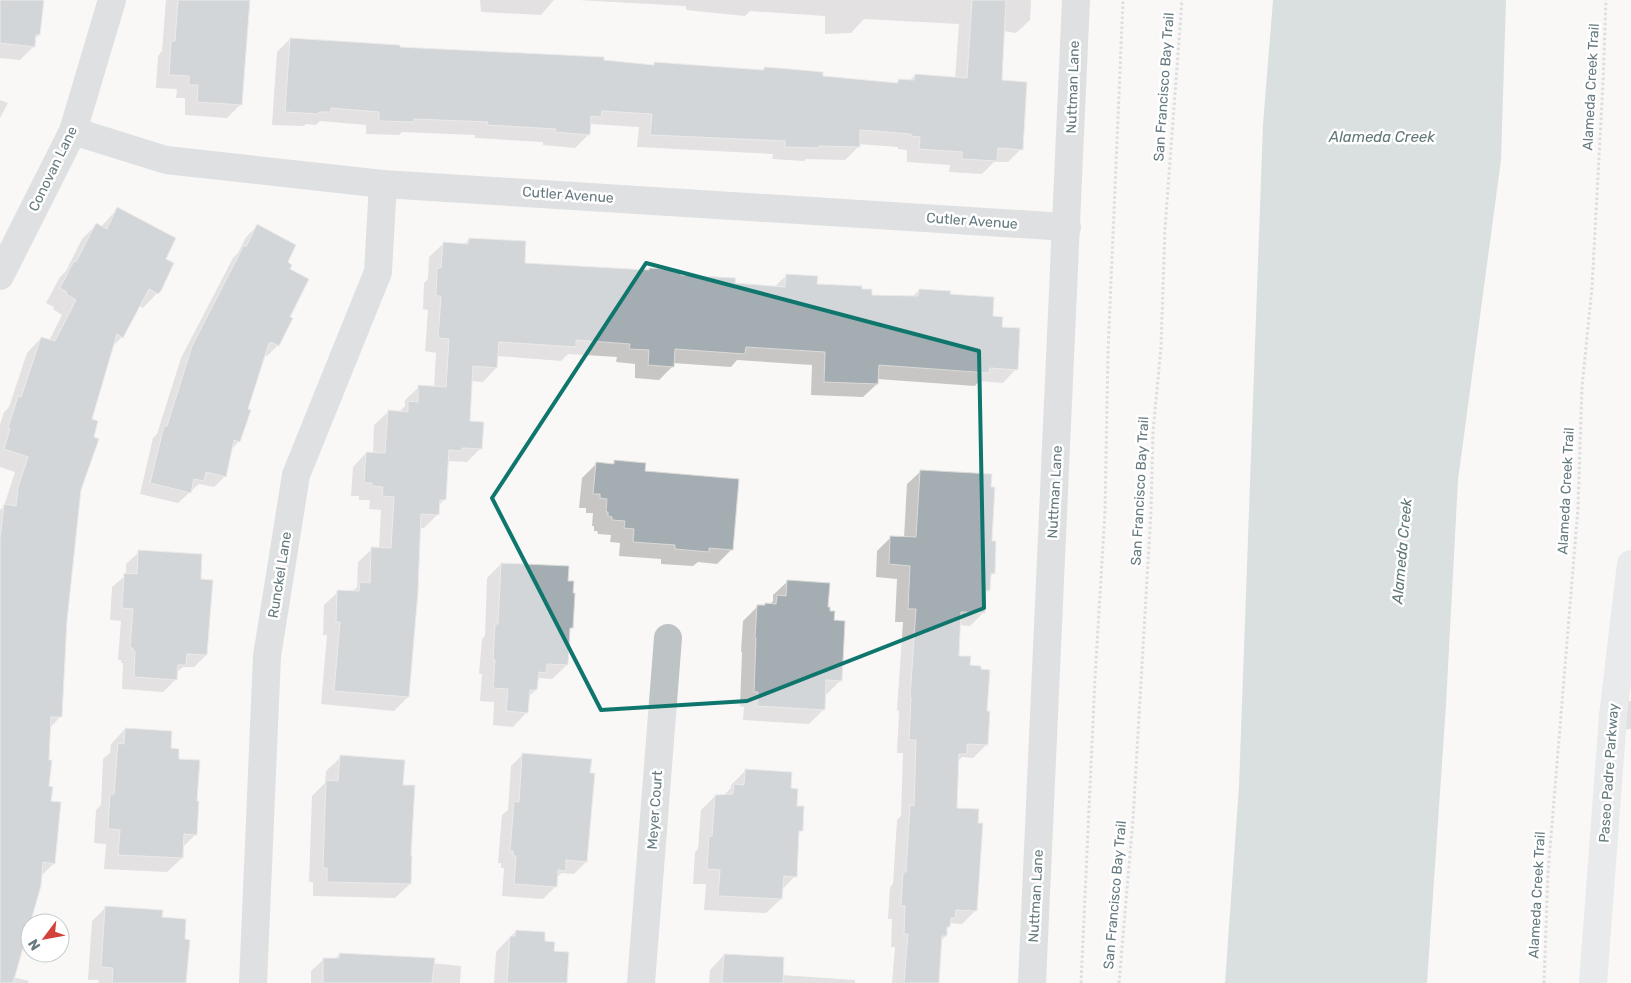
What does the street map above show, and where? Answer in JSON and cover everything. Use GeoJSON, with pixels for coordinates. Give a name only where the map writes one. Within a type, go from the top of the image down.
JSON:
{"type":"FeatureCollection","features":[{"type":"Feature","properties":{"kind":"main road","name":"Paseo Padre Parkway"},"geometry":{"type":"LineString","coordinates":[[1593,983],[1622,715],[1631,564]]}},
{"type":"Feature","properties":{"kind":"street","name":"Conovan Lane"},"geometry":{"type":"LineString","coordinates":[[0,276],[73,131],[112,0]]}},
{"type":"Feature","properties":{"kind":"street","name":"Nuttman Lane"},"geometry":{"type":"LineString","coordinates":[[1032,983],[1076,0]]}},
{"type":"Feature","properties":{"kind":"street","name":"Cutler Avenue"},"geometry":{"type":"LineString","coordinates":[[73,131],[166,160],[383,184],[1067,227]]}},
{"type":"Feature","properties":{"kind":"street","name":"Runckel Lane"},"geometry":{"type":"LineString","coordinates":[[253,983],[268,656],[296,475],[378,272],[383,184]]}},
{"type":"Feature","properties":{"kind":"street","name":"Meyer Court"},"geometry":{"type":"LineString","coordinates":[[641,983],[668,638]]}},
{"type":"Feature","properties":{"kind":"path"},"geometry":{"type":"LineString","coordinates":[[1081,983],[1105,511],[1108,352],[1123,0]]}},
{"type":"Feature","properties":{"kind":"path","name":"San Francisco Bay Trail"},"geometry":{"type":"LineString","coordinates":[[1119,983],[1133,819],[1151,511],[1153,432],[1161,347],[1166,220],[1182,0]]}},
{"type":"Feature","properties":{"kind":"path","name":"Alameda Creek Trail"},"geometry":{"type":"LineString","coordinates":[[1544,983],[1548,873],[1578,508],[1582,388],[1592,278],[1603,92],[1606,0]]}},
{"type":"Feature","properties":{"kind":"highlighted area"},"geometry":{"type":"Polygon","coordinates":[[[646,263],[979,351],[984,608],[747,701],[601,710],[492,498],[646,263]]]}},
{"type":"Feature","properties":{"kind":"water","name":"Alameda Creek"},"geometry":{"type":"Polygon","coordinates":[[[1273,0],[1506,0],[1501,160],[1458,480],[1446,705],[1427,983],[1225,983],[1239,786],[1263,124],[1273,0]]]}},
{"type":"Feature","properties":{"kind":"building"},"geometry":{"type":"Polygon","coordinates":[[[0,0],[44,0],[40,35],[36,35],[35,47],[0,43],[0,0]]]}},
{"type":"Feature","properties":{"kind":"building"},"geometry":{"type":"Polygon","coordinates":[[[178,0],[250,0],[242,105],[197,102],[198,85],[189,85],[189,76],[169,75],[171,41],[175,41],[178,0]]]}},
{"type":"Feature","properties":{"kind":"building"},"geometry":{"type":"Polygon","coordinates":[[[972,0],[1006,0],[1002,80],[1027,82],[1023,150],[998,148],[997,161],[962,159],[962,152],[919,149],[920,137],[911,136],[911,134],[860,130],[860,147],[819,146],[819,148],[785,147],[785,141],[650,135],[652,114],[602,111],[601,117],[591,116],[590,135],[555,132],[556,129],[487,125],[488,122],[414,119],[414,122],[379,121],[379,112],[331,108],[331,112],[319,112],[318,114],[285,112],[290,38],[400,45],[400,47],[604,57],[604,60],[654,65],[654,62],[764,70],[764,67],[779,68],[823,72],[823,76],[898,83],[898,79],[914,80],[915,74],[967,78],[972,0]]]}},
{"type":"Feature","properties":{"kind":"building"},"geometry":{"type":"Polygon","coordinates":[[[117,207],[176,238],[166,259],[174,263],[161,291],[158,294],[149,289],[123,338],[117,334],[92,419],[98,421],[94,437],[99,439],[81,490],[67,621],[62,717],[51,717],[49,760],[52,760],[49,786],[53,787],[51,801],[61,802],[55,864],[43,862],[41,886],[33,913],[20,913],[20,959],[13,983],[0,983],[0,539],[4,504],[16,506],[18,487],[28,457],[4,449],[18,396],[21,397],[41,337],[55,341],[76,300],[60,288],[96,223],[107,229],[117,207]]]}},
{"type":"Feature","properties":{"kind":"building"},"geometry":{"type":"Polygon","coordinates":[[[257,224],[296,245],[288,262],[292,265],[290,269],[309,279],[290,317],[293,318],[279,346],[271,342],[271,344],[269,343],[248,409],[251,410],[240,442],[234,440],[226,477],[206,472],[204,481],[194,479],[191,493],[150,483],[164,426],[167,426],[192,346],[244,245],[246,247],[257,224]]]}},
{"type":"Feature","properties":{"kind":"building"},"geometry":{"type":"Polygon","coordinates":[[[469,238],[526,241],[525,263],[681,270],[681,275],[736,278],[735,283],[785,287],[786,274],[818,276],[817,284],[862,286],[862,289],[872,289],[872,295],[918,296],[919,289],[951,291],[950,294],[994,297],[993,316],[1003,317],[1002,327],[1020,328],[1018,370],[990,368],[989,373],[879,365],[878,384],[824,382],[825,352],[746,347],[745,354],[675,349],[674,367],[648,365],[649,350],[629,349],[630,344],[576,340],[576,347],[499,342],[497,368],[473,366],[470,421],[484,422],[482,449],[462,448],[462,451],[449,450],[446,500],[440,500],[439,515],[421,514],[418,592],[409,697],[334,691],[340,622],[336,622],[337,590],[359,591],[360,582],[370,583],[371,547],[391,548],[394,497],[382,496],[383,487],[372,486],[372,483],[364,483],[366,452],[385,453],[388,410],[408,412],[408,401],[418,402],[418,385],[446,387],[449,339],[438,338],[441,296],[436,296],[437,268],[441,268],[443,242],[468,244],[469,238]]]}},
{"type":"Feature","properties":{"kind":"building"},"geometry":{"type":"Polygon","coordinates":[[[614,460],[646,463],[645,471],[739,479],[733,550],[709,548],[709,552],[675,549],[675,545],[633,542],[634,529],[624,528],[625,521],[612,520],[612,517],[608,516],[608,512],[606,512],[607,499],[600,498],[600,494],[593,494],[596,462],[614,464],[614,460]]]}},
{"type":"Feature","properties":{"kind":"building"},"geometry":{"type":"Polygon","coordinates":[[[920,470],[992,474],[991,487],[995,487],[992,541],[996,541],[995,574],[991,573],[990,591],[986,590],[985,613],[961,612],[959,656],[971,656],[970,665],[981,666],[981,669],[990,670],[987,711],[990,711],[988,745],[967,744],[967,754],[959,754],[957,808],[979,809],[978,823],[983,823],[977,911],[956,910],[955,918],[951,918],[950,927],[947,927],[947,936],[942,936],[939,983],[904,983],[908,934],[904,934],[905,906],[901,906],[903,872],[906,872],[910,805],[914,806],[916,740],[909,740],[916,609],[908,609],[910,566],[889,564],[890,536],[916,537],[920,470]]]}},
{"type":"Feature","properties":{"kind":"building"},"geometry":{"type":"Polygon","coordinates":[[[138,550],[202,554],[201,579],[213,580],[207,655],[187,654],[186,665],[178,665],[177,680],[134,677],[135,651],[133,651],[133,648],[130,648],[133,609],[122,608],[124,573],[137,574],[138,550]]]}},
{"type":"Feature","properties":{"kind":"building"},"geometry":{"type":"Polygon","coordinates":[[[501,563],[569,566],[568,581],[574,581],[573,628],[570,628],[568,665],[547,664],[546,673],[539,672],[537,690],[530,690],[528,713],[506,711],[508,689],[493,688],[495,624],[498,624],[501,563]]]}},
{"type":"Feature","properties":{"kind":"building"},"geometry":{"type":"Polygon","coordinates":[[[787,580],[830,583],[828,607],[830,607],[830,611],[835,611],[834,620],[845,621],[842,681],[826,680],[825,710],[757,706],[758,692],[754,692],[757,605],[765,605],[765,603],[776,604],[777,595],[786,596],[787,580]]]}},
{"type":"Feature","properties":{"kind":"building"},"geometry":{"type":"Polygon","coordinates":[[[125,728],[172,731],[171,748],[179,749],[179,759],[200,760],[197,835],[184,834],[183,858],[118,855],[120,830],[108,829],[110,794],[114,794],[118,743],[124,744],[125,728]]]}},
{"type":"Feature","properties":{"kind":"building"},"geometry":{"type":"Polygon","coordinates":[[[522,753],[592,759],[590,773],[595,773],[587,862],[566,860],[566,871],[558,870],[557,887],[514,884],[516,856],[513,856],[513,851],[510,851],[514,801],[519,802],[522,753]]]}},
{"type":"Feature","properties":{"kind":"building"},"geometry":{"type":"Polygon","coordinates":[[[340,755],[405,760],[403,785],[415,785],[411,884],[327,882],[327,868],[323,868],[326,780],[338,781],[340,755]]]}},
{"type":"Feature","properties":{"kind":"building"},"geometry":{"type":"Polygon","coordinates":[[[745,769],[792,772],[791,788],[798,789],[797,806],[804,806],[803,831],[799,831],[797,877],[784,876],[782,899],[718,896],[720,870],[707,869],[709,836],[712,836],[715,795],[733,794],[734,784],[744,785],[745,769]]]}},
{"type":"Feature","properties":{"kind":"building"},"geometry":{"type":"Polygon","coordinates":[[[105,906],[163,910],[162,917],[186,919],[185,939],[190,940],[186,983],[112,983],[113,968],[101,967],[105,906]]]}},
{"type":"Feature","properties":{"kind":"building"},"geometry":{"type":"Polygon","coordinates":[[[516,930],[545,932],[545,941],[555,942],[554,951],[569,952],[567,983],[507,983],[510,936],[515,936],[516,930]]]}},
{"type":"Feature","properties":{"kind":"building"},"geometry":{"type":"Polygon","coordinates":[[[339,953],[435,958],[432,983],[323,983],[323,958],[339,958],[339,953]]]}},
{"type":"Feature","properties":{"kind":"building"},"geometry":{"type":"Polygon","coordinates":[[[724,954],[784,957],[783,983],[722,983],[724,954]]]}}]}
